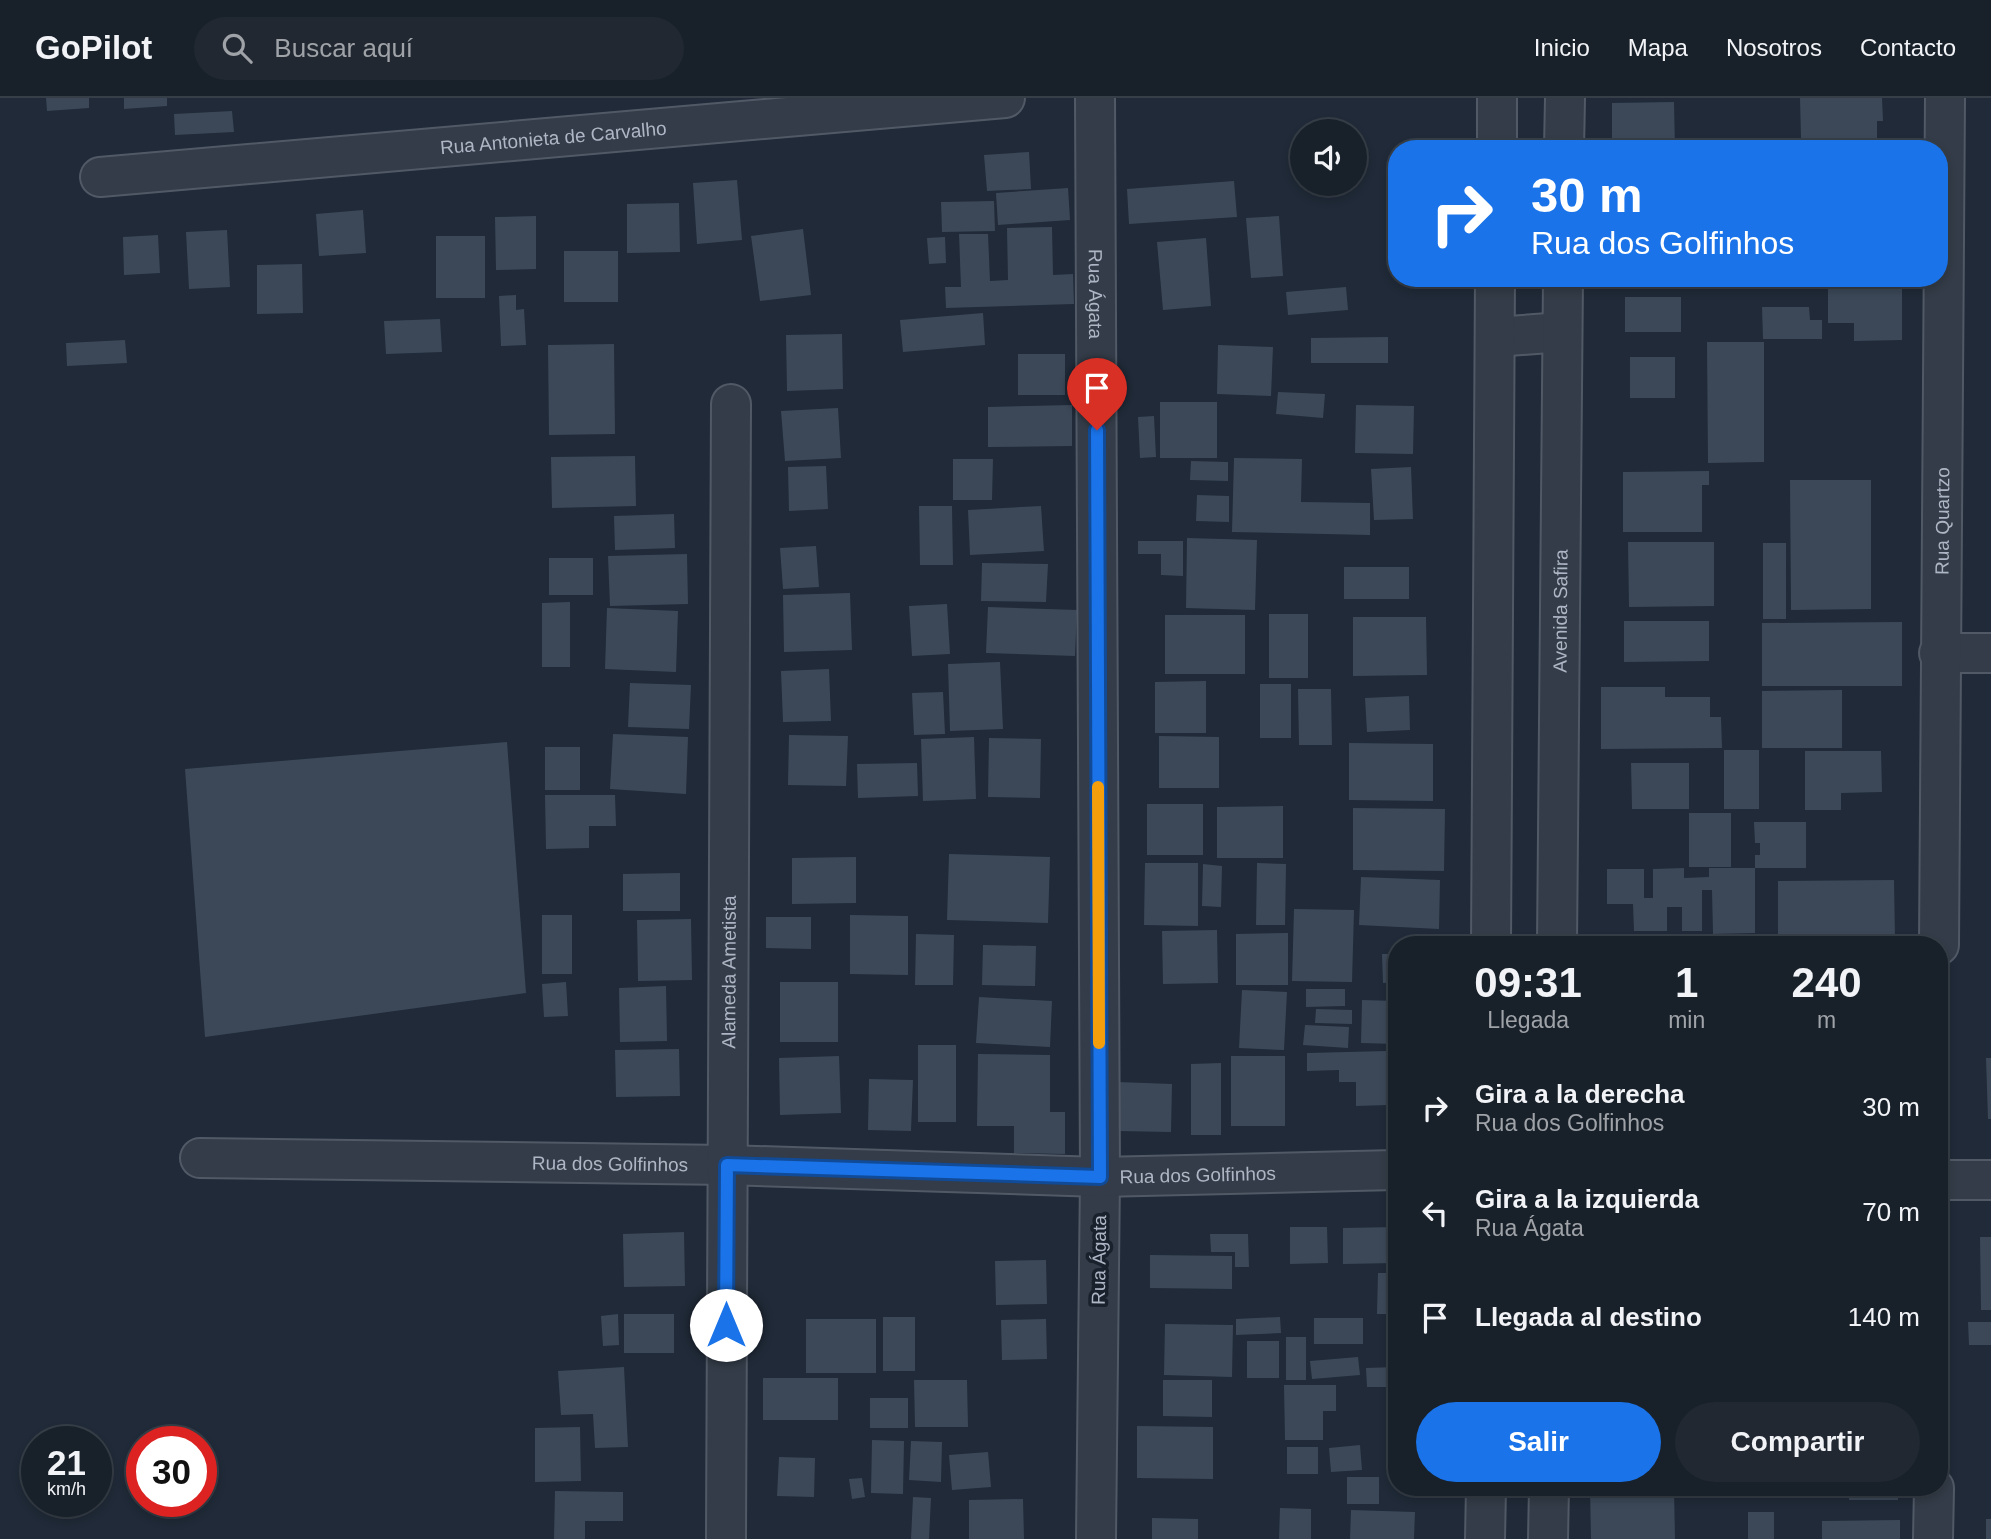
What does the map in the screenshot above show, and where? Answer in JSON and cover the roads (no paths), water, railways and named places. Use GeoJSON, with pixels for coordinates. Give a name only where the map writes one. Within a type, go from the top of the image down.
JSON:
{"type":"FeatureCollection","features":[{"type":"Feature","properties":{"kind":"street","name":"Rua Antonieta de Carvalho"},"geometry":{"type":"LineString","coordinates":[[100,177],[1005,98]]}},
{"type":"Feature","properties":{"kind":"street","name":"Rua Ágata"},"geometry":{"type":"LineString","coordinates":[[1095,98],[1100,1177],[1096,1539]]}},
{"type":"Feature","properties":{"kind":"street"},"geometry":{"type":"LineString","coordinates":[[1497,98],[1497,140]]}},
{"type":"Feature","properties":{"kind":"street"},"geometry":{"type":"LineString","coordinates":[[1564,140],[1565,98]]}},
{"type":"Feature","properties":{"kind":"street","name":"Rua Quartzo"},"geometry":{"type":"LineString","coordinates":[[1945,98],[1945,140]]}},
{"type":"Feature","properties":{"kind":"street"},"geometry":{"type":"LineString","coordinates":[[1491,936],[1496,287]]}},
{"type":"Feature","properties":{"kind":"street","name":"Avenida Safira"},"geometry":{"type":"LineString","coordinates":[[1557,936],[1563,287]]}},
{"type":"Feature","properties":{"kind":"street","name":"Rua Quartzo"},"geometry":{"type":"LineString","coordinates":[[1939,936],[1943,287]]}},
{"type":"Feature","properties":{"kind":"street"},"geometry":{"type":"LineString","coordinates":[[1495,337],[1562,332]]}},
{"type":"Feature","properties":{"kind":"street","name":"Alameda Ametista"},"geometry":{"type":"LineString","coordinates":[[726,1539],[731,404]]}},
{"type":"Feature","properties":{"kind":"street"},"geometry":{"type":"LineString","coordinates":[[1939,653],[1991,653]]}},
{"type":"Feature","properties":{"kind":"street","name":"Rua dos Golfinhos"},"geometry":{"type":"LineString","coordinates":[[200,1158],[727,1165],[1100,1177],[1388,1170]]}},
{"type":"Feature","properties":{"kind":"street"},"geometry":{"type":"LineString","coordinates":[[1948,1181],[1991,1180]]}},
{"type":"Feature","properties":{"kind":"street"},"geometry":{"type":"LineString","coordinates":[[1485,1539],[1486,1496]]}},
{"type":"Feature","properties":{"kind":"street"},"geometry":{"type":"LineString","coordinates":[[1548,1539],[1549,1496]]}},
{"type":"Feature","properties":{"kind":"street"},"geometry":{"type":"LineString","coordinates":[[1933,1539],[1934,1496]]}}]}
